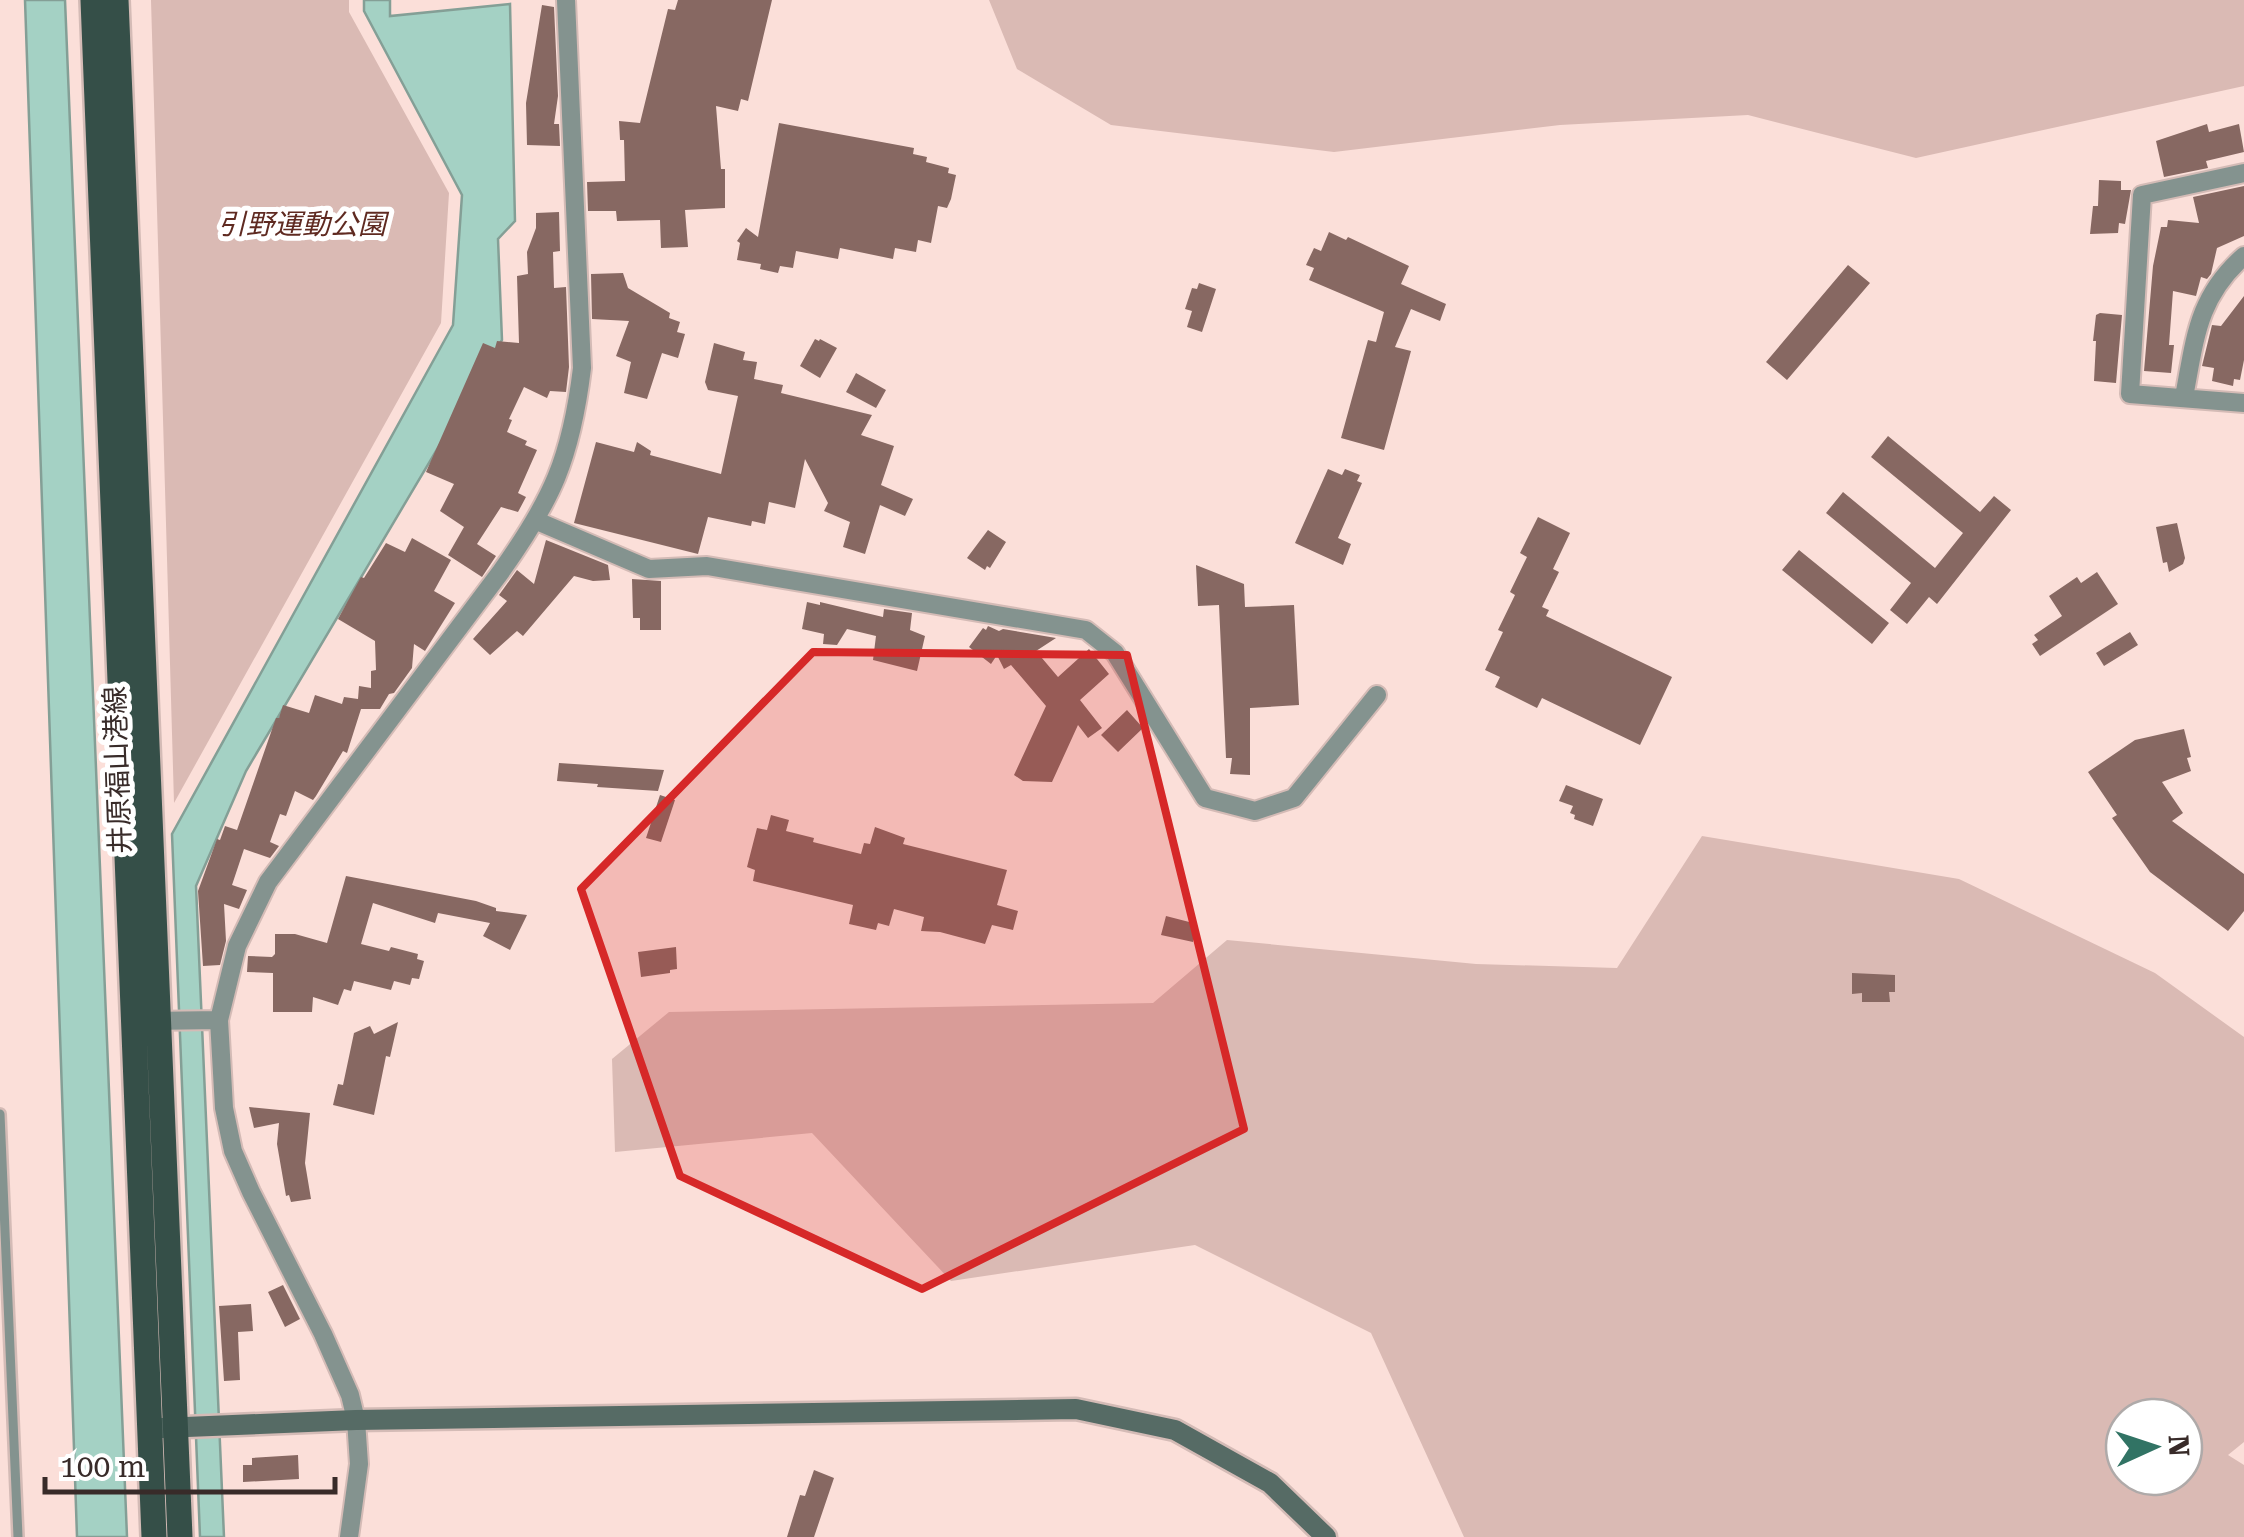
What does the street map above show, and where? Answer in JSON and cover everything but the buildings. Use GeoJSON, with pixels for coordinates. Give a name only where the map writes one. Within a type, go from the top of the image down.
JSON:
{"type":"FeatureCollection","features":[{"type":"Feature","properties":{"kind":"main road","name":"井原福山港線"},"geometry":{"type":"LineString","coordinates":[[93,0],[154,1021]]}},
{"type":"Feature","properties":{"kind":"main road","name":"井原福山港線"},"geometry":{"type":"LineString","coordinates":[[116,0],[154,1021],[163,1428],[154,1537]]}},
{"type":"Feature","properties":{"kind":"main road","name":"井原福山港線"},"geometry":{"type":"LineString","coordinates":[[163,1428],[180,1537]]}},
{"type":"Feature","properties":{"kind":"street"},"geometry":{"type":"LineString","coordinates":[[349,1537],[360,1464],[350,1396],[233,1151],[224,1108],[215,1020],[237,946],[268,882],[537,521],[564,459],[576,416],[582,368],[566,0]]}},
{"type":"Feature","properties":{"kind":"street"},"geometry":{"type":"LineString","coordinates":[[2244,173],[2142,195],[2130,394],[2244,402]]}},
{"type":"Feature","properties":{"kind":"street"},"geometry":{"type":"LineString","coordinates":[[2184,397],[2199,318],[2220,280],[2244,256]]}},
{"type":"Feature","properties":{"kind":"street"},"geometry":{"type":"LineString","coordinates":[[537,521],[649,569],[707,566],[1086,630],[1115,653],[1205,798],[1255,811],[1294,798],[1377,696]]}},
{"type":"Feature","properties":{"kind":"street"},"geometry":{"type":"LineString","coordinates":[[154,1021],[215,1020]]}},
{"type":"Feature","properties":{"kind":"street"},"geometry":{"type":"LineString","coordinates":[[163,1428],[356,1420],[1076,1409],[1176,1430],[1270,1483],[1326,1537]]}},
{"type":"Feature","properties":{"kind":"lane"},"geometry":{"type":"LineString","coordinates":[[0,1114],[18,1537]]}},
{"type":"Feature","properties":{"kind":"highlighted area"},"geometry":{"type":"Polygon","coordinates":[[[813,652],[1127,655],[1244,1129],[922,1289],[680,1176],[581,889],[813,652]]]}},
{"type":"Feature","properties":{"kind":"green space","name":"引野運動公園"},"geometry":{"type":"Polygon","coordinates":[[[151,0],[349,0],[349,12],[449,193],[441,323],[174,803],[151,0]]]}},
{"type":"Feature","properties":{"kind":"green space"},"geometry":{"type":"Polygon","coordinates":[[[989,0],[2244,0],[2244,86],[1916,158],[1748,115],[1560,125],[1334,152],[1111,125],[1017,69],[989,0]]]}},
{"type":"Feature","properties":{"kind":"green space"},"geometry":{"type":"Polygon","coordinates":[[[1702,836],[1959,879],[2155,973],[2244,1037],[2244,1442],[2228,1455],[2244,1465],[2244,1537],[1464,1537],[1371,1333],[1195,1245],[951,1281],[812,1133],[615,1152],[612,1059],[669,1012],[1153,1003],[1227,940],[1476,964],[1617,968],[1702,836]]]}},
{"type":"Feature","properties":{"kind":"water"},"geometry":{"type":"Polygon","coordinates":[[[25,0],[65,0],[127,1537],[77,1537],[25,0]]]}},
{"type":"Feature","properties":{"kind":"water"},"geometry":{"type":"Polygon","coordinates":[[[364,0],[390,0],[390,16],[510,4],[515,221],[498,239],[502,340],[246,771],[196,886],[224,1537],[200,1537],[172,834],[453,325],[462,195],[364,11],[364,0]]]}}]}
